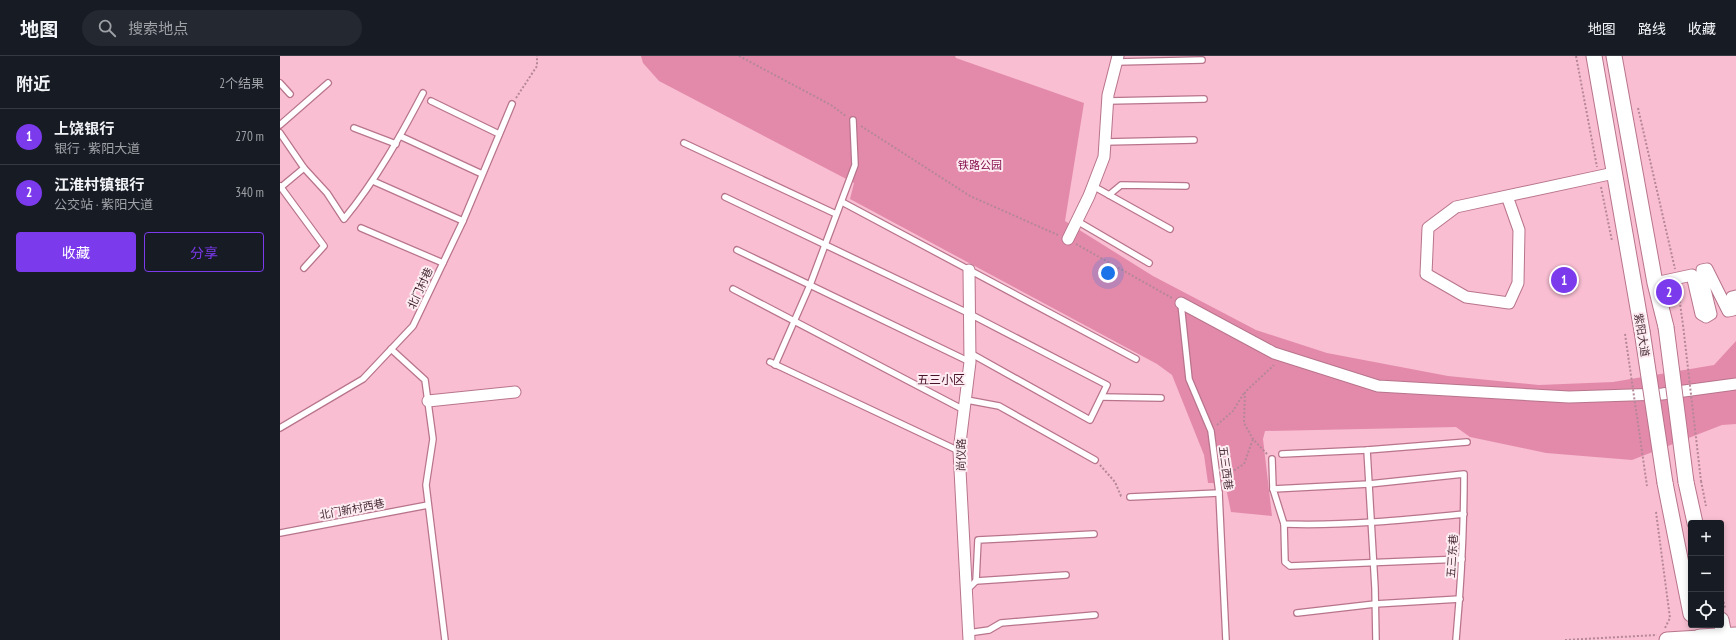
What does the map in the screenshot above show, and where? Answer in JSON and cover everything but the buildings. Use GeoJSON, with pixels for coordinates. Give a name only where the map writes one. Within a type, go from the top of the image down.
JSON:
{"type":"FeatureCollection","features":[{"type":"Feature","properties":{"kind":"main road","name":"紫阳大道"},"geometry":{"type":"LineString","coordinates":[[1594,56],[1642,331],[1665,483],[1688,599]]}},
{"type":"Feature","properties":{"kind":"main road","name":"紫阳大道"},"geometry":{"type":"LineString","coordinates":[[1614,56],[1655,283],[1666,327],[1693,482],[1695,520]]}},
{"type":"Feature","properties":{"kind":"main road"},"geometry":{"type":"LineString","coordinates":[[1665,635],[1727,633]]}},
{"type":"Feature","properties":{"kind":"street"},"geometry":{"type":"LineString","coordinates":[[1068,239],[1093,186],[1104,158],[1108,101],[1117,59]]}},
{"type":"Feature","properties":{"kind":"street"},"geometry":{"type":"LineString","coordinates":[[1507,196],[1519,230],[1518,283],[1509,302],[1466,297],[1426,274],[1428,228],[1456,207],[1614,172]]}},
{"type":"Feature","properties":{"kind":"street"},"geometry":{"type":"LineString","coordinates":[[1655,283],[1692,275],[1701,314],[1706,317],[1711,314],[1702,277],[1702,270],[1707,269],[1728,311],[1733,310],[1732,297],[1736,296]]}},
{"type":"Feature","properties":{"kind":"street","name":"尚仪路"},"geometry":{"type":"LineString","coordinates":[[968,637],[959,451],[970,358],[968,313],[969,270]]}},
{"type":"Feature","properties":{"kind":"street"},"geometry":{"type":"LineString","coordinates":[[1181,303],[1274,353],[1378,386],[1569,396],[1662,394],[1736,384]]}},
{"type":"Feature","properties":{"kind":"street"},"geometry":{"type":"LineString","coordinates":[[428,401],[515,392]]}},
{"type":"Feature","properties":{"kind":"lane"},"geometry":{"type":"LineString","coordinates":[[1117,59],[1202,60]]}},
{"type":"Feature","properties":{"kind":"lane"},"geometry":{"type":"LineString","coordinates":[[280,83],[290,94]]}},
{"type":"Feature","properties":{"kind":"lane"},"geometry":{"type":"LineString","coordinates":[[280,125],[328,83]]}},
{"type":"Feature","properties":{"kind":"lane"},"geometry":{"type":"LineString","coordinates":[[280,133],[304,168],[327,193],[344,219],[373,181],[396,144],[423,93]]}},
{"type":"Feature","properties":{"kind":"lane"},"geometry":{"type":"LineString","coordinates":[[1108,101],[1204,99]]}},
{"type":"Feature","properties":{"kind":"lane"},"geometry":{"type":"LineString","coordinates":[[431,101],[499,134]]}},
{"type":"Feature","properties":{"kind":"lane","name":"北门村巷"},"geometry":{"type":"LineString","coordinates":[[280,428],[363,379],[413,326],[463,221],[512,104]]}},
{"type":"Feature","properties":{"kind":"lane"},"geometry":{"type":"LineString","coordinates":[[853,120],[855,165],[796,320],[772,363],[959,451]]}},
{"type":"Feature","properties":{"kind":"lane"},"geometry":{"type":"LineString","coordinates":[[354,128],[396,144]]}},
{"type":"Feature","properties":{"kind":"lane"},"geometry":{"type":"LineString","coordinates":[[400,136],[482,174]]}},
{"type":"Feature","properties":{"kind":"lane"},"geometry":{"type":"LineString","coordinates":[[1105,142],[1194,140]]}},
{"type":"Feature","properties":{"kind":"lane"},"geometry":{"type":"LineString","coordinates":[[684,143],[836,214]]}},
{"type":"Feature","properties":{"kind":"lane"},"geometry":{"type":"LineString","coordinates":[[304,168],[280,187],[324,246],[304,268]]}},
{"type":"Feature","properties":{"kind":"lane"},"geometry":{"type":"LineString","coordinates":[[373,181],[463,221]]}},
{"type":"Feature","properties":{"kind":"lane"},"geometry":{"type":"LineString","coordinates":[[1109,195],[1121,185],[1186,186]]}},
{"type":"Feature","properties":{"kind":"lane"},"geometry":{"type":"LineString","coordinates":[[1093,186],[1170,229]]}},
{"type":"Feature","properties":{"kind":"lane"},"geometry":{"type":"LineString","coordinates":[[724,197],[968,313],[1108,385],[1090,420],[970,358],[737,250]]}},
{"type":"Feature","properties":{"kind":"lane"},"geometry":{"type":"LineString","coordinates":[[842,202],[1136,359]]}},
{"type":"Feature","properties":{"kind":"lane"},"geometry":{"type":"LineString","coordinates":[[1076,221],[1149,263]]}},
{"type":"Feature","properties":{"kind":"lane"},"geometry":{"type":"LineString","coordinates":[[360,228],[443,263]]}},
{"type":"Feature","properties":{"kind":"lane"},"geometry":{"type":"LineString","coordinates":[[733,288],[965,405],[999,406],[1095,460]]}},
{"type":"Feature","properties":{"kind":"lane","name":"五三西巷"},"geometry":{"type":"LineString","coordinates":[[1181,303],[1189,379],[1211,431],[1220,493],[1226,640]]}},
{"type":"Feature","properties":{"kind":"lane"},"geometry":{"type":"LineString","coordinates":[[391,350],[425,380],[434,439],[426,485],[445,640]]}},
{"type":"Feature","properties":{"kind":"lane"},"geometry":{"type":"LineString","coordinates":[[1102,397],[1161,398]]}},
{"type":"Feature","properties":{"kind":"lane"},"geometry":{"type":"LineString","coordinates":[[1282,454],[1367,450],[1466,442]]}},
{"type":"Feature","properties":{"kind":"lane"},"geometry":{"type":"LineString","coordinates":[[1367,450],[1376,640]]}},
{"type":"Feature","properties":{"kind":"lane"},"geometry":{"type":"LineString","coordinates":[[1272,459],[1273,489],[1284,524],[1285,562],[1290,566],[1462,559]]}},
{"type":"Feature","properties":{"kind":"lane","name":"五三东巷"},"geometry":{"type":"LineString","coordinates":[[1369,484],[1464,474],[1462,559],[1456,640]]}},
{"type":"Feature","properties":{"kind":"lane"},"geometry":{"type":"LineString","coordinates":[[1273,489],[1369,484]]}},
{"type":"Feature","properties":{"kind":"lane"},"geometry":{"type":"LineString","coordinates":[[1130,497],[1220,493]]}},
{"type":"Feature","properties":{"kind":"lane","name":"北门新村西巷"},"geometry":{"type":"LineString","coordinates":[[280,533],[428,505]]}},
{"type":"Feature","properties":{"kind":"lane"},"geometry":{"type":"LineString","coordinates":[[1284,524],[1312,525],[1370,522],[1464,514]]}},
{"type":"Feature","properties":{"kind":"lane"},"geometry":{"type":"LineString","coordinates":[[976,581],[978,540],[1094,534]]}},
{"type":"Feature","properties":{"kind":"lane"},"geometry":{"type":"LineString","coordinates":[[966,591],[976,581],[1066,575]]}},
{"type":"Feature","properties":{"kind":"lane"},"geometry":{"type":"LineString","coordinates":[[1297,613],[1375,604],[1460,599]]}},
{"type":"Feature","properties":{"kind":"lane"},"geometry":{"type":"LineString","coordinates":[[968,637],[989,630],[1001,623],[1095,615]]}},
{"type":"Feature","properties":{"kind":"path"},"geometry":{"type":"LineString","coordinates":[[512,104],[537,66],[537,56]]}},
{"type":"Feature","properties":{"kind":"path"},"geometry":{"type":"LineString","coordinates":[[739,56],[831,105],[970,196],[1068,239],[1181,303]]}},
{"type":"Feature","properties":{"kind":"path"},"geometry":{"type":"LineString","coordinates":[[1576,56],[1614,249]]}},
{"type":"Feature","properties":{"kind":"path"},"geometry":{"type":"LineString","coordinates":[[1636,102],[1677,279],[1683,326],[1693,482],[1706,510]]}},
{"type":"Feature","properties":{"kind":"path"},"geometry":{"type":"LineString","coordinates":[[1625,334],[1646,486]]}},
{"type":"Feature","properties":{"kind":"path"},"geometry":{"type":"LineString","coordinates":[[1211,431],[1233,411],[1245,392],[1284,356]]}},
{"type":"Feature","properties":{"kind":"path"},"geometry":{"type":"LineString","coordinates":[[1245,392],[1244,423],[1253,439],[1272,459]]}},
{"type":"Feature","properties":{"kind":"path"},"geometry":{"type":"LineString","coordinates":[[1218,481],[1244,464],[1253,439]]}},
{"type":"Feature","properties":{"kind":"path"},"geometry":{"type":"LineString","coordinates":[[1095,460],[1107,471],[1121,496],[1130,497]]}},
{"type":"Feature","properties":{"kind":"path"},"geometry":{"type":"LineString","coordinates":[[1565,640],[1665,635],[1663,632],[1670,618],[1656,508]]}},
{"type":"Feature","properties":{"kind":"green space","name":"铁路公园"},"geometry":{"type":"Polygon","coordinates":[[[641,56],[955,56],[956,58],[1084,103],[1065,221],[1153,276],[1256,330],[1327,353],[1448,376],[1539,385],[1613,382],[1714,365],[1736,341],[1736,424],[1722,425],[1632,460],[1546,453],[1470,437],[1456,427],[1265,431],[1263,439],[1272,516],[1231,512],[1225,483],[1208,483],[1204,455],[1172,375],[1157,364],[850,199],[854,183],[659,81],[643,63],[641,56]]]}},
{"type":"Feature","properties":{"kind":"place","name":"上饶银行"},"geometry":{"type":"Point","coordinates":[1564,280]}},
{"type":"Feature","properties":{"kind":"place","name":"江淮村镇银行"},"geometry":{"type":"Point","coordinates":[1669,292]}},
{"type":"Feature","properties":{"kind":"district","name":"五三小区"},"geometry":{"type":"Point","coordinates":[941,379]}}]}
